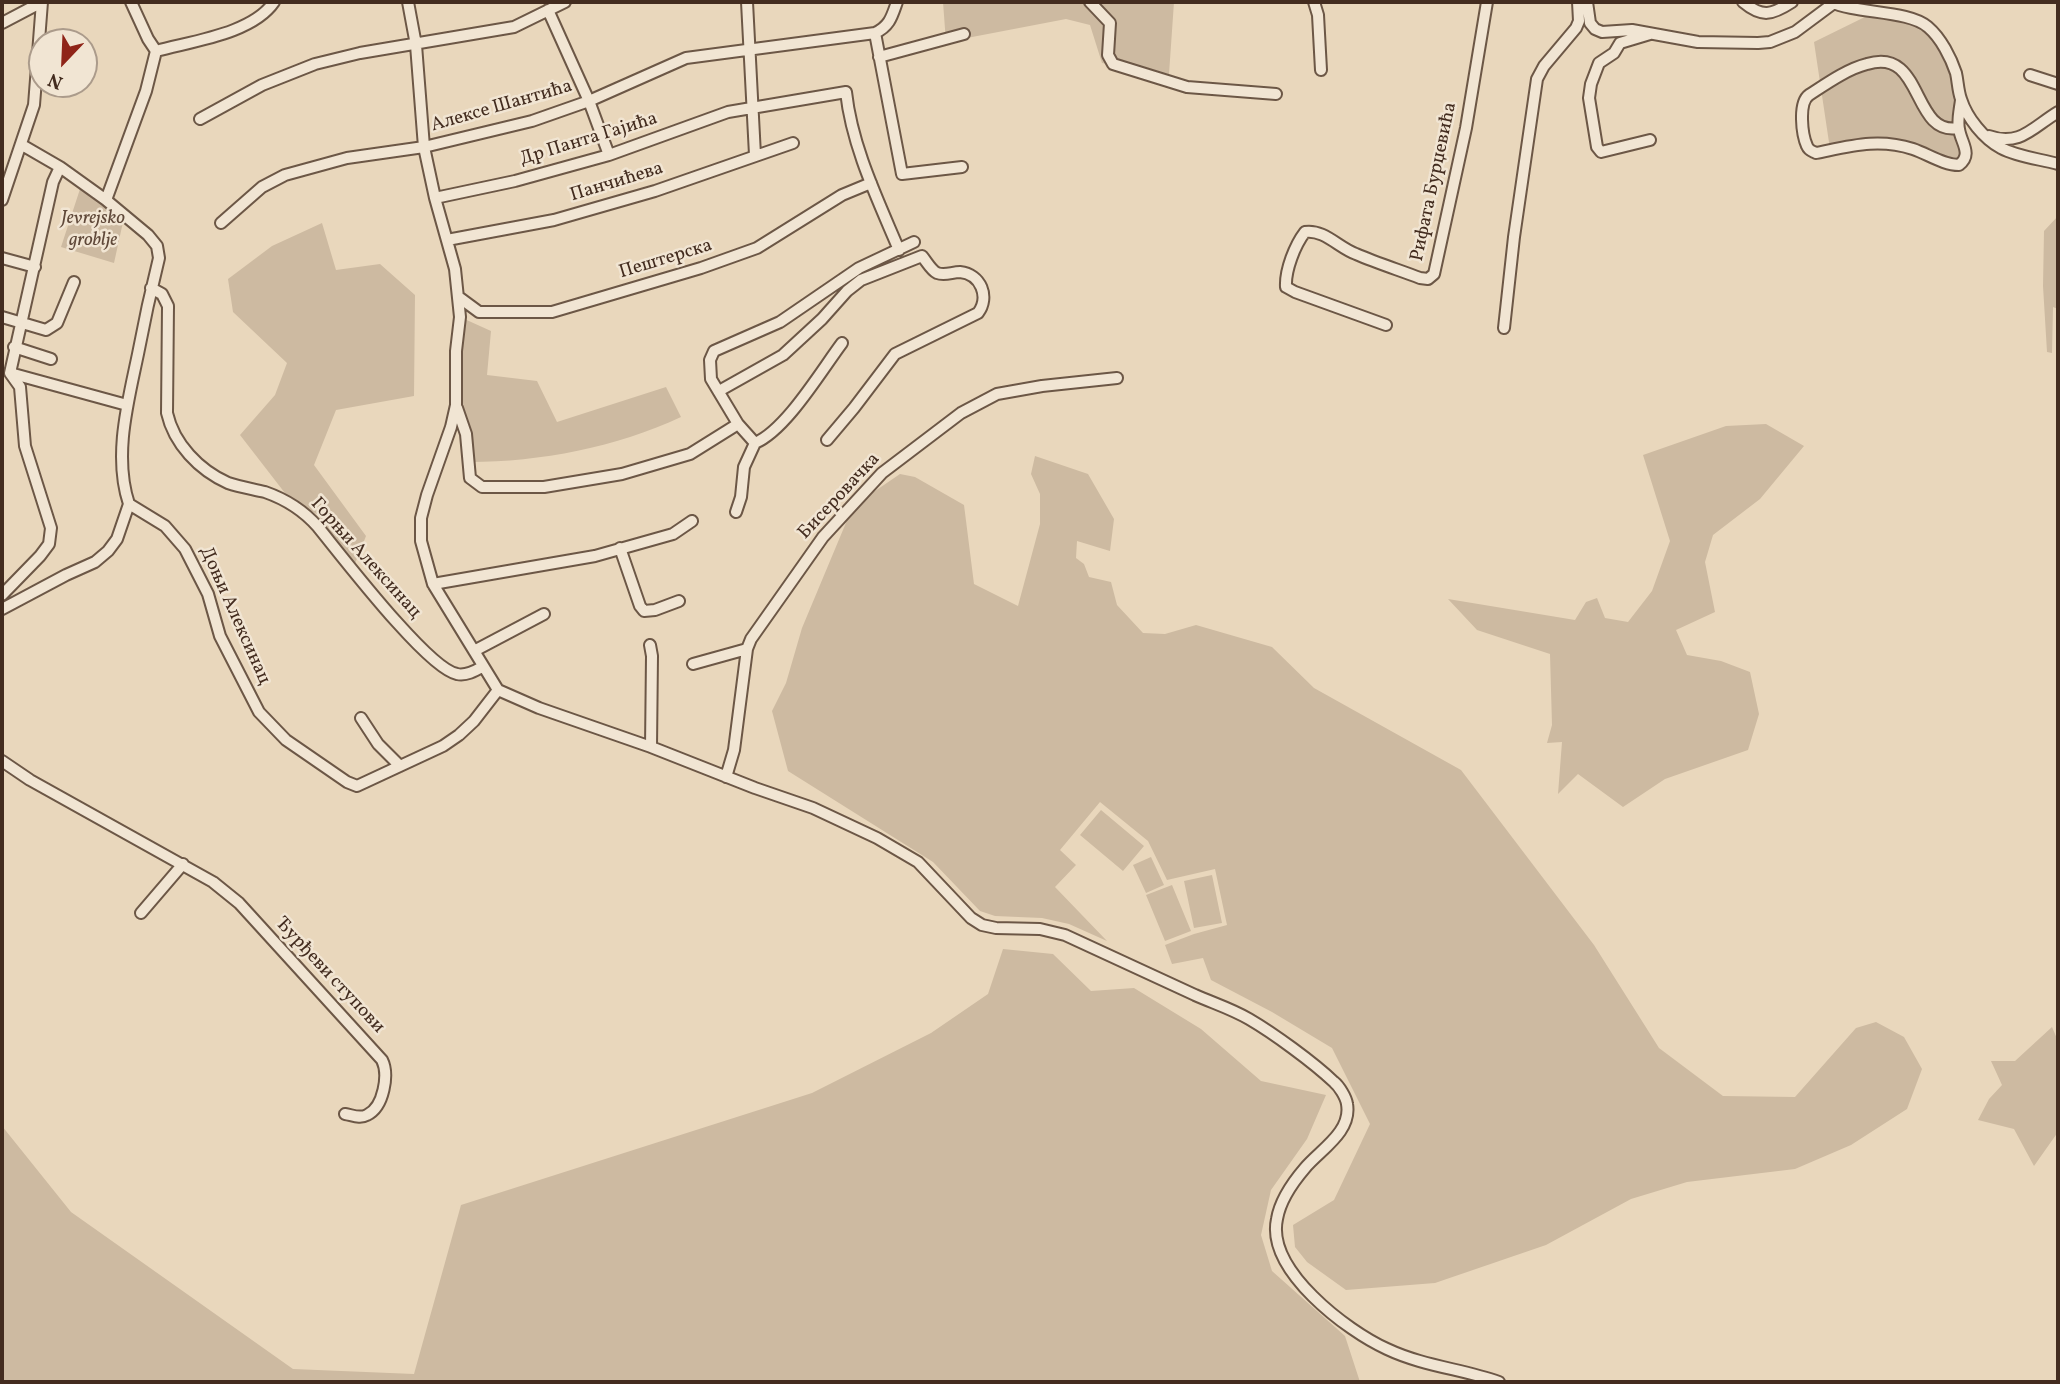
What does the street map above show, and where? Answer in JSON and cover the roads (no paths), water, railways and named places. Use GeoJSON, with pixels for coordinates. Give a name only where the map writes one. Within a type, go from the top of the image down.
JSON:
{"type":"FeatureCollection","features":[{"type":"Feature","properties":{"kind":"street"},"geometry":{"type":"LineString","coordinates":[[2,23],[42,2]]}},
{"type":"Feature","properties":{"kind":"street"},"geometry":{"type":"LineString","coordinates":[[2,200],[34,104],[38,80],[42,2]]}},
{"type":"Feature","properties":{"kind":"street"},"geometry":{"type":"LineString","coordinates":[[106,200],[146,91],[156,51],[131,2]]}},
{"type":"Feature","properties":{"kind":"street"},"geometry":{"type":"LineString","coordinates":[[156,51],[221,35],[254,21],[274,2]]}},
{"type":"Feature","properties":{"kind":"street","name":"Алексе Шантића"},"geometry":{"type":"LineString","coordinates":[[408,2],[416,45],[424,147],[435,198]]}},
{"type":"Feature","properties":{"kind":"street"},"geometry":{"type":"LineString","coordinates":[[200,119],[262,85],[315,64],[360,53],[514,27],[565,2]]}},
{"type":"Feature","properties":{"kind":"street"},"geometry":{"type":"LineString","coordinates":[[747,2],[755,155]]}},
{"type":"Feature","properties":{"kind":"street"},"geometry":{"type":"LineString","coordinates":[[897,2],[891,22],[875,33],[902,174],[962,167]]}},
{"type":"Feature","properties":{"kind":"street"},"geometry":{"type":"LineString","coordinates":[[1090,2],[1110,23],[1108,55],[1113,64],[1187,87],[1276,94]]}},
{"type":"Feature","properties":{"kind":"street"},"geometry":{"type":"LineString","coordinates":[[1314,2],[1318,15],[1321,70]]}},
{"type":"Feature","properties":{"kind":"street","name":"Рифата Бурџевића"},"geometry":{"type":"LineString","coordinates":[[1386,325],[1295,292],[1286,287],[1285,279],[1299,239],[1305,232],[1311,231],[1353,253],[1420,278],[1428,279],[1434,274],[1466,128],[1487,2]]}},
{"type":"Feature","properties":{"kind":"street"},"geometry":{"type":"LineString","coordinates":[[1504,328],[1537,79],[1544,66],[1576,28],[1579,20],[1578,2]]}},
{"type":"Feature","properties":{"kind":"street"},"geometry":{"type":"LineString","coordinates":[[1587,2],[1590,23],[1598,30],[1632,30],[1698,41],[1770,42],[1795,33],[1832,3],[1926,25],[1936,36],[1956,74],[1961,100],[1958,128],[1966,149],[1965,160],[1959,166],[1910,148],[1878,142],[1816,153],[1807,146],[1801,112],[1806,97],[1870,63],[1887,63],[1904,72],[1933,121],[1945,129],[1958,128]]}},
{"type":"Feature","properties":{"kind":"street"},"geometry":{"type":"LineString","coordinates":[[1743,2],[1754,10],[1768,13],[1792,2]]}},
{"type":"Feature","properties":{"kind":"street","name":"Алексе Шантића"},"geometry":{"type":"LineString","coordinates":[[548,10],[589,101],[609,155]]}},
{"type":"Feature","properties":{"kind":"street","name":"Алексе Шантића"},"geometry":{"type":"LineString","coordinates":[[221,223],[262,187],[285,175],[347,158],[424,147],[532,121],[589,101],[686,58],[875,33]]}},
{"type":"Feature","properties":{"kind":"street"},"geometry":{"type":"LineString","coordinates":[[1650,140],[1601,152],[1597,148],[1589,98],[1596,69],[1614,53],[1618,44],[1652,33]]}},
{"type":"Feature","properties":{"kind":"street"},"geometry":{"type":"LineString","coordinates":[[879,57],[964,34]]}},
{"type":"Feature","properties":{"kind":"street"},"geometry":{"type":"LineString","coordinates":[[2030,75],[2058,84]]}},
{"type":"Feature","properties":{"kind":"street","name":"Др Панта Гајића"},"geometry":{"type":"LineString","coordinates":[[435,198],[515,181],[609,155],[728,112],[846,92],[871,183]]}},
{"type":"Feature","properties":{"kind":"street"},"geometry":{"type":"LineString","coordinates":[[1961,100],[1990,141],[2002,148],[2058,164]]}},
{"type":"Feature","properties":{"kind":"street"},"geometry":{"type":"LineString","coordinates":[[1980,129],[1989,136],[2009,141],[2017,139],[2058,112]]}},
{"type":"Feature","properties":{"kind":"street","name":"Панчићева"},"geometry":{"type":"LineString","coordinates":[[447,240],[554,219],[656,191],[793,143]]}},
{"type":"Feature","properties":{"kind":"street"},"geometry":{"type":"LineString","coordinates":[[2,609],[95,562],[117,539],[129,504],[123,485],[123,433],[127,405],[159,258],[157,246],[148,235],[106,200],[60,167],[22,145]]}},
{"type":"Feature","properties":{"kind":"street"},"geometry":{"type":"LineString","coordinates":[[2,595],[40,556],[48,544],[51,528],[25,446],[20,387],[10,373],[53,181],[60,167]]}},
{"type":"Feature","properties":{"kind":"street"},"geometry":{"type":"LineString","coordinates":[[871,183],[899,250]]}},
{"type":"Feature","properties":{"kind":"street","name":"Пештерска"},"geometry":{"type":"LineString","coordinates":[[460,298],[468,307],[479,312],[552,312],[757,248],[842,195],[871,183]]}},
{"type":"Feature","properties":{"kind":"street","name":"Горњи Алексинац"},"geometry":{"type":"LineString","coordinates":[[435,198],[456,269],[460,317],[455,362],[456,405],[426,495],[421,519],[421,541],[433,584],[498,690]]}},
{"type":"Feature","properties":{"kind":"street"},"geometry":{"type":"LineString","coordinates":[[755,443],[738,424],[711,379],[709,369],[714,351],[780,322],[859,268],[914,242]]}},
{"type":"Feature","properties":{"kind":"street"},"geometry":{"type":"LineString","coordinates":[[719,391],[783,355],[822,319],[847,290],[861,280],[922,256],[935,272],[971,275],[984,292],[984,305],[978,313],[895,354],[827,440]]}},
{"type":"Feature","properties":{"kind":"street"},"geometry":{"type":"LineString","coordinates":[[2,258],[35,267]]}},
{"type":"Feature","properties":{"kind":"street"},"geometry":{"type":"LineString","coordinates":[[2,317],[46,330],[57,323],[74,282]]}},
{"type":"Feature","properties":{"kind":"street","name":"Горњи Алексинац"},"geometry":{"type":"LineString","coordinates":[[151,288],[162,294],[168,306],[167,413],[171,429],[193,459],[228,483],[283,499],[301,511],[419,646],[442,667],[457,674],[471,673],[482,667]]}},
{"type":"Feature","properties":{"kind":"street"},"geometry":{"type":"LineString","coordinates":[[736,512],[741,497],[744,467],[755,443],[768,438],[842,343]]}},
{"type":"Feature","properties":{"kind":"street"},"geometry":{"type":"LineString","coordinates":[[14,347],[51,359]]}},
{"type":"Feature","properties":{"kind":"street"},"geometry":{"type":"LineString","coordinates":[[10,373],[127,405]]}},
{"type":"Feature","properties":{"kind":"street","name":"Бисеровачка"},"geometry":{"type":"LineString","coordinates":[[726,777],[734,750],[747,649],[751,639],[823,537],[882,473],[961,413],[997,394],[1117,378]]}},
{"type":"Feature","properties":{"kind":"street"},"geometry":{"type":"LineString","coordinates":[[456,405],[466,434],[470,478],[482,487],[544,486],[622,474],[690,454],[738,424]]}},
{"type":"Feature","properties":{"kind":"street","name":"Доњи Алексинац"},"geometry":{"type":"LineString","coordinates":[[129,504],[165,526],[186,549],[208,594],[220,636],[259,712],[286,740],[357,786],[400,766]]}},
{"type":"Feature","properties":{"kind":"street"},"geometry":{"type":"LineString","coordinates":[[433,584],[595,556],[673,534],[692,521]]}},
{"type":"Feature","properties":{"kind":"street"},"geometry":{"type":"LineString","coordinates":[[620,548],[640,606],[645,611],[679,601]]}},
{"type":"Feature","properties":{"kind":"street"},"geometry":{"type":"LineString","coordinates":[[474,651],[544,614]]}},
{"type":"Feature","properties":{"kind":"street"},"geometry":{"type":"LineString","coordinates":[[650,645],[651,747]]}},
{"type":"Feature","properties":{"kind":"street"},"geometry":{"type":"LineString","coordinates":[[694,664],[747,649]]}},
{"type":"Feature","properties":{"kind":"street"},"geometry":{"type":"LineString","coordinates":[[361,718],[378,744],[400,766],[443,746],[459,735],[474,722],[498,690],[540,708],[813,808],[877,838],[918,862],[971,918],[982,925],[1041,929],[1065,935],[1250,1019],[1336,1083],[1347,1103],[1347,1115],[1336,1137],[1305,1168],[1283,1202],[1277,1219],[1276,1235],[1280,1251],[1315,1299],[1368,1340],[1390,1351],[1436,1366],[1499,1382]]}},
{"type":"Feature","properties":{"kind":"street","name":"Ђурђеви ступови"},"geometry":{"type":"LineString","coordinates":[[2,761],[30,780],[183,864],[213,882],[237,902],[386,1067],[384,1086],[375,1109],[360,1117],[345,1114]]}},
{"type":"Feature","properties":{"kind":"street"},"geometry":{"type":"LineString","coordinates":[[141,913],[183,864]]}},
{"type":"Feature","properties":{"kind":"park label","name":"Jevrejsko groblje"},"geometry":{"type":"Point","coordinates":[93,231]}}]}
